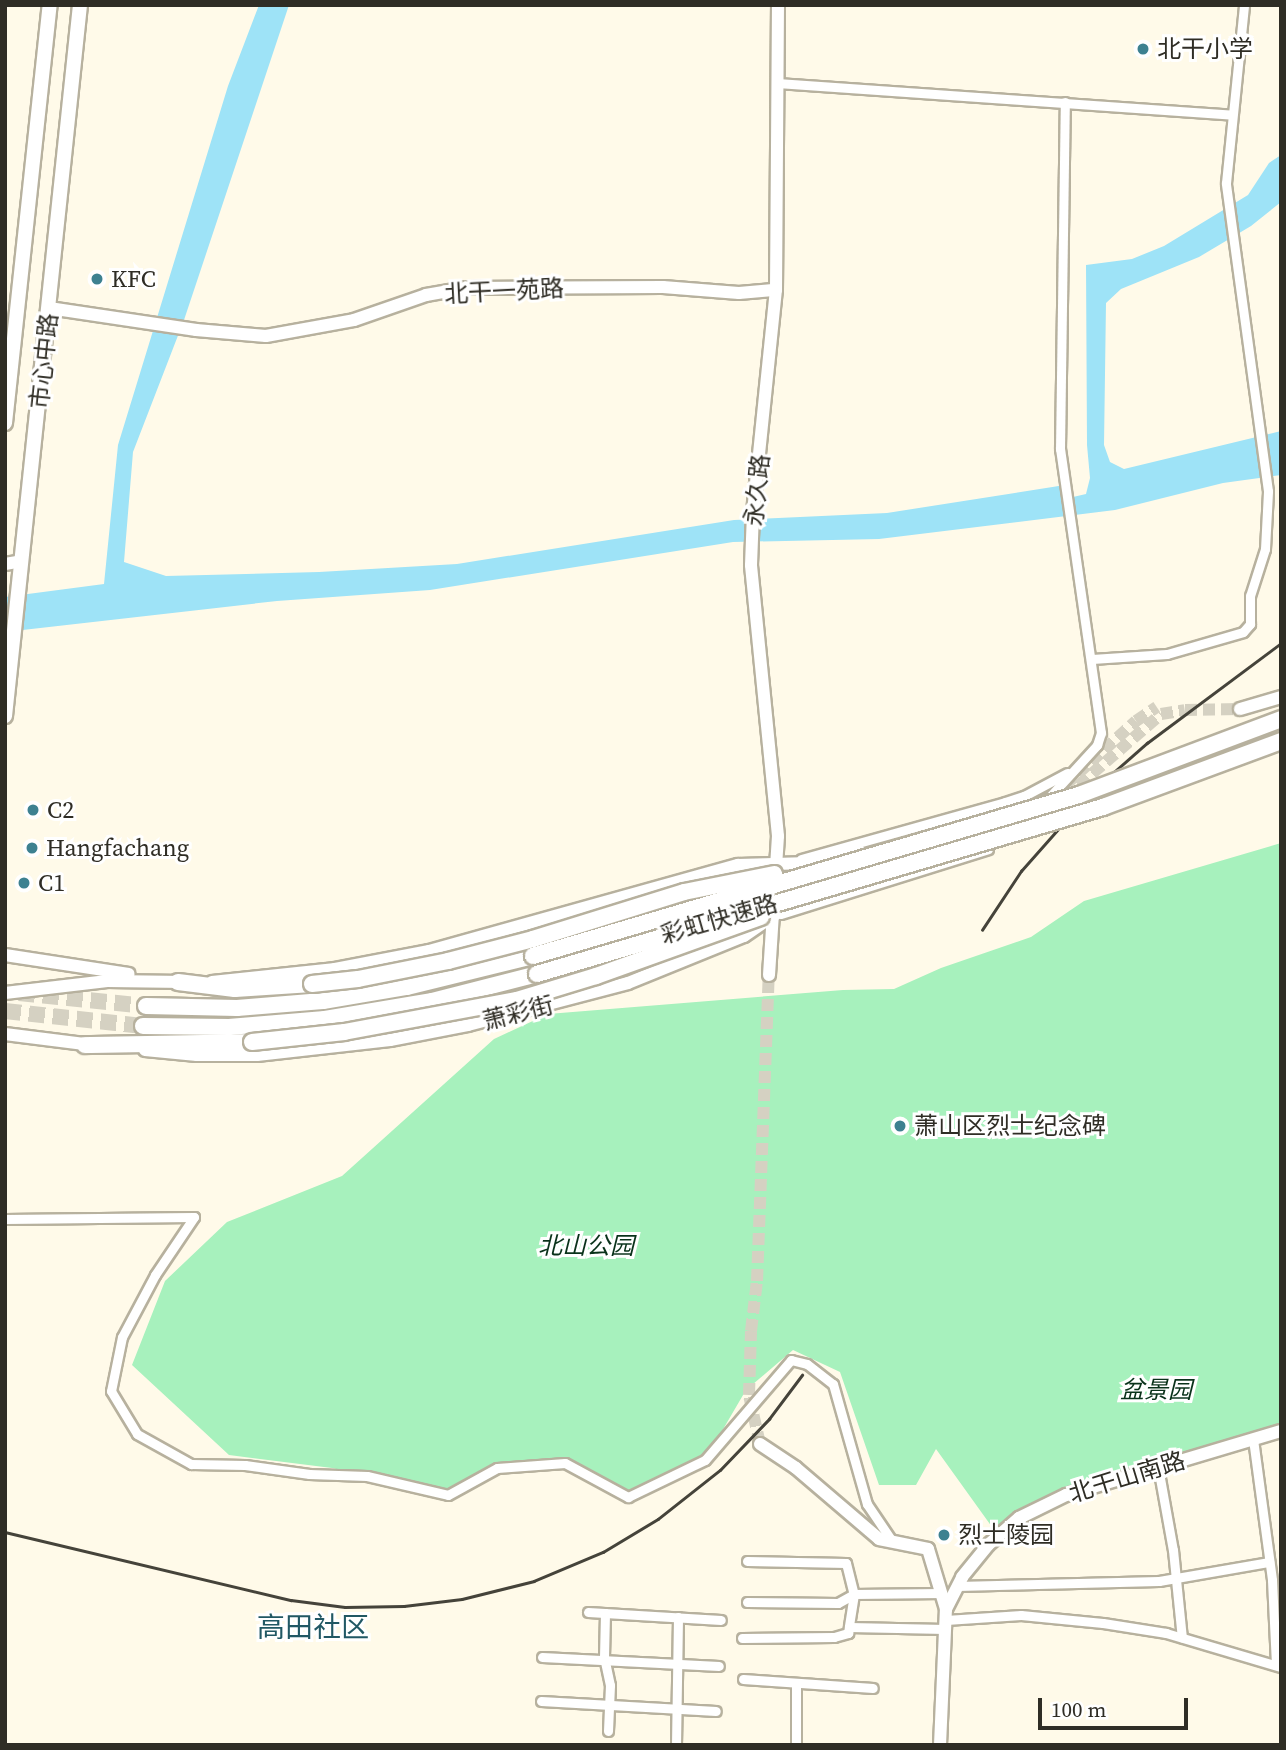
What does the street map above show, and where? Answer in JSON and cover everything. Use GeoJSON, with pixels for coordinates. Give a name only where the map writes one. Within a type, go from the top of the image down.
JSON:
{"type":"FeatureCollection","features":[{"type":"Feature","properties":{"kind":"highway","name":"彩虹快速路"},"geometry":{"type":"LineString","coordinates":[[146,1006],[237,1008],[323,1001],[407,987],[533,956],[1079,795],[1281,719]]}},
{"type":"Feature","properties":{"kind":"highway","name":"彩虹快速路"},"geometry":{"type":"LineString","coordinates":[[143,1026],[229,1027],[325,1019],[444,998],[537,974],[1114,803],[1281,741]]}},
{"type":"Feature","properties":{"kind":"highway"},"geometry":{"type":"LineString","coordinates":[[178,982],[235,989],[312,984],[448,961],[533,939],[684,892],[869,855]]}},
{"type":"Feature","properties":{"kind":"highway"},"geometry":{"type":"LineString","coordinates":[[85,1045],[252,1042],[344,1032],[517,1000],[596,976],[875,875]]}},
{"type":"Feature","properties":{"kind":"main road","name":"市心中路"},"geometry":{"type":"LineString","coordinates":[[5,423],[50,5]]}},
{"type":"Feature","properties":{"kind":"main road","name":"市心中路"},"geometry":{"type":"LineString","coordinates":[[5,716],[80,5]]}},
{"type":"Feature","properties":{"kind":"street","name":"永久路"},"geometry":{"type":"LineString","coordinates":[[769,975],[778,836],[751,565],[753,512],[776,290],[778,5]]}},
{"type":"Feature","properties":{"kind":"street"},"geometry":{"type":"LineString","coordinates":[[1092,659],[1167,654],[1243,632],[1250,624],[1250,596],[1265,548],[1268,491],[1226,183],[1244,5]]}},
{"type":"Feature","properties":{"kind":"street"},"geometry":{"type":"LineString","coordinates":[[778,83],[1233,115]]}},
{"type":"Feature","properties":{"kind":"street"},"geometry":{"type":"LineString","coordinates":[[773,916],[993,847],[1026,824],[1097,745],[1101,733],[1092,659],[1060,449],[1065,102]]}},
{"type":"Feature","properties":{"kind":"street","name":"北干一苑路"},"geometry":{"type":"LineString","coordinates":[[49,308],[196,330],[266,336],[354,320],[426,295],[467,288],[663,287],[739,293],[776,290]]}},
{"type":"Feature","properties":{"kind":"street"},"geometry":{"type":"LineString","coordinates":[[5,564],[22,561]]}},
{"type":"Feature","properties":{"kind":"street"},"geometry":{"type":"LineString","coordinates":[[1240,705],[1281,697]]}},
{"type":"Feature","properties":{"kind":"street"},"geometry":{"type":"LineString","coordinates":[[776,866],[1024,796],[1077,766]]}},
{"type":"Feature","properties":{"kind":"street"},"geometry":{"type":"LineString","coordinates":[[5,993],[107,981],[215,982],[335,969],[415,953],[738,865],[776,866],[845,856],[996,814]]}},
{"type":"Feature","properties":{"kind":"street","name":"萧彩街"},"geometry":{"type":"LineString","coordinates":[[5,1034],[85,1045],[197,1055],[257,1055],[403,1038],[539,1009],[628,983],[744,936],[788,905],[1001,832]]}},
{"type":"Feature","properties":{"kind":"street"},"geometry":{"type":"LineString","coordinates":[[5,955],[178,982]]}},
{"type":"Feature","properties":{"kind":"street"},"geometry":{"type":"LineString","coordinates":[[5,1219],[194,1217],[155,1275],[122,1338],[111,1391],[137,1434],[191,1464],[245,1465],[309,1474],[367,1476],[448,1495],[497,1468],[565,1463],[628,1497],[705,1460],[791,1360],[807,1364],[833,1384],[867,1504],[892,1541]]}},
{"type":"Feature","properties":{"kind":"street","name":"北干山南路"},"geometry":{"type":"LineString","coordinates":[[940,1745],[946,1619],[957,1586],[988,1545],[1019,1518],[1066,1494],[1281,1431]]}},
{"type":"Feature","properties":{"kind":"street"},"geometry":{"type":"LineString","coordinates":[[849,1627],[1021,1615],[1102,1623],[1182,1638],[1278,1666],[1277,1593],[1269,1562],[1253,1439]]}},
{"type":"Feature","properties":{"kind":"street"},"geometry":{"type":"LineString","coordinates":[[760,1444],[796,1468],[879,1539],[928,1549],[942,1593],[946,1619]]}},
{"type":"Feature","properties":{"kind":"street"},"geometry":{"type":"LineString","coordinates":[[1158,1467],[1176,1576],[1182,1638]]}},
{"type":"Feature","properties":{"kind":"street"},"geometry":{"type":"LineString","coordinates":[[742,1638],[834,1637],[848,1633],[854,1594],[846,1563],[747,1561]]}},
{"type":"Feature","properties":{"kind":"street"},"geometry":{"type":"LineString","coordinates":[[957,1586],[1158,1581],[1269,1562]]}},
{"type":"Feature","properties":{"kind":"street"},"geometry":{"type":"LineString","coordinates":[[747,1602],[838,1603],[854,1594],[942,1593]]}},
{"type":"Feature","properties":{"kind":"street"},"geometry":{"type":"LineString","coordinates":[[587,1612],[721,1620]]}},
{"type":"Feature","properties":{"kind":"street"},"geometry":{"type":"LineString","coordinates":[[605,1613],[605,1661],[610,1685],[608,1731]]}},
{"type":"Feature","properties":{"kind":"street"},"geometry":{"type":"LineString","coordinates":[[676,1745],[678,1617]]}},
{"type":"Feature","properties":{"kind":"street"},"geometry":{"type":"LineString","coordinates":[[542,1657],[719,1666]]}},
{"type":"Feature","properties":{"kind":"street"},"geometry":{"type":"LineString","coordinates":[[743,1679],[873,1688]]}},
{"type":"Feature","properties":{"kind":"street"},"geometry":{"type":"LineString","coordinates":[[796,1683],[796,1745]]}},
{"type":"Feature","properties":{"kind":"street"},"geometry":{"type":"LineString","coordinates":[[541,1701],[716,1711]]}},
{"type":"Feature","properties":{"kind":"green space","name":"北山公园"},"geometry":{"type":"Polygon","coordinates":[[[1281,843],[1281,1431],[1047,1504],[992,1527],[936,1449],[916,1485],[879,1485],[840,1372],[793,1350],[746,1390],[705,1460],[628,1497],[565,1463],[497,1468],[448,1495],[332,1468],[229,1455],[132,1365],[165,1281],[227,1222],[342,1176],[494,1039],[548,1014],[843,990],[894,989],[941,968],[1031,937],[1084,901],[1281,843]]]}},
{"type":"Feature","properties":{"kind":"water"},"geometry":{"type":"Polygon","coordinates":[[[259,5],[289,5],[184,320],[133,452],[124,562],[166,576],[319,572],[457,564],[734,520],[887,513],[1065,485],[1073,497],[1086,494],[1090,478],[1087,445],[1086,265],[1132,259],[1164,246],[1248,195],[1269,163],[1281,155],[1281,202],[1251,226],[1199,257],[1121,289],[1106,303],[1104,445],[1110,462],[1124,469],[1281,431],[1281,475],[1223,483],[1115,510],[879,539],[733,542],[430,590],[277,601],[5,632],[5,597],[104,584],[118,445],[228,86],[259,5]]]}},
{"type":"Feature","properties":{"kind":"tunnel"},"geometry":{"type":"LineString","coordinates":[[1064,786],[1136,721],[1157,707]]}},
{"type":"Feature","properties":{"kind":"tunnel"},"geometry":{"type":"LineString","coordinates":[[1065,797],[1161,714],[1185,710],[1240,709]]}},
{"type":"Feature","properties":{"kind":"tunnel"},"geometry":{"type":"LineString","coordinates":[[760,1444],[749,1395],[751,1331],[757,1281],[769,975]]}},
{"type":"Feature","properties":{"kind":"tunnel"},"geometry":{"type":"LineString","coordinates":[[19,993],[146,1006]]}},
{"type":"Feature","properties":{"kind":"tunnel"},"geometry":{"type":"LineString","coordinates":[[5,1011],[143,1026]]}},
{"type":"Feature","properties":{"kind":"railway"},"geometry":{"type":"LineString","coordinates":[[982,930],[1021,871],[1090,793],[1147,743],[1281,643]]}},
{"type":"Feature","properties":{"kind":"railway"},"geometry":{"type":"LineString","coordinates":[[5,1532],[291,1600],[345,1607],[404,1606],[462,1599],[534,1581],[603,1552],[658,1519],[720,1470],[769,1419],[802,1375]]}},
{"type":"Feature","properties":{"kind":"place","name":"北干小学"},"geometry":{"type":"Point","coordinates":[1143,49]}},
{"type":"Feature","properties":{"kind":"place","name":"KFC"},"geometry":{"type":"Point","coordinates":[97,279]}},
{"type":"Feature","properties":{"kind":"place","name":"C2"},"geometry":{"type":"Point","coordinates":[33,810]}},
{"type":"Feature","properties":{"kind":"place","name":"Hangfachang"},"geometry":{"type":"Point","coordinates":[32,848]}},
{"type":"Feature","properties":{"kind":"place","name":"C1"},"geometry":{"type":"Point","coordinates":[24,883]}},
{"type":"Feature","properties":{"kind":"place","name":"萧山区烈士纪念碑"},"geometry":{"type":"Point","coordinates":[900,1126]}},
{"type":"Feature","properties":{"kind":"place","name":"烈士陵园"},"geometry":{"type":"Point","coordinates":[944,1535]}},
{"type":"Feature","properties":{"kind":"district","name":"高田社区"},"geometry":{"type":"Point","coordinates":[313,1627]}},
{"type":"Feature","properties":{"kind":"park label","name":"盆景园"},"geometry":{"type":"Point","coordinates":[1156,1390]}}]}
